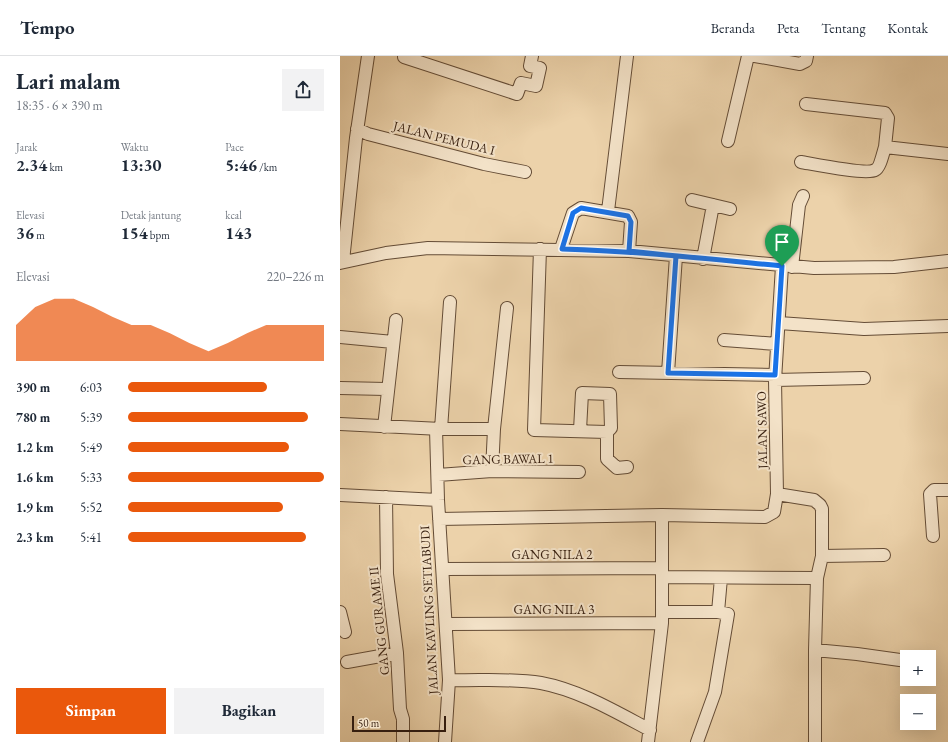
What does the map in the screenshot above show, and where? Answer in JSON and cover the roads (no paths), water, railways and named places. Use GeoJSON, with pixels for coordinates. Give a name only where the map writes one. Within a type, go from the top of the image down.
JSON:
{"type":"FeatureCollection","features":[{"type":"Feature","properties":{"kind":"street"},"geometry":{"type":"LineString","coordinates":[[368,56],[357,129],[342,262],[393,252],[428,248],[629,251],[787,267],[894,267],[948,261]]}},
{"type":"Feature","properties":{"kind":"street"},"geometry":{"type":"LineString","coordinates":[[404,57],[517,94],[521,83],[536,86],[540,68],[530,66],[532,56]]}},
{"type":"Feature","properties":{"kind":"street"},"geometry":{"type":"LineString","coordinates":[[608,211],[627,56]]}},
{"type":"Feature","properties":{"kind":"street"},"geometry":{"type":"LineString","coordinates":[[728,141],[748,56]]}},
{"type":"Feature","properties":{"kind":"street"},"geometry":{"type":"LineString","coordinates":[[755,56],[800,64],[806,61],[807,56]]}},
{"type":"Feature","properties":{"kind":"street"},"geometry":{"type":"LineString","coordinates":[[801,162],[855,170],[874,171],[877,168],[885,147],[888,118],[885,114],[806,104]]}},
{"type":"Feature","properties":{"kind":"street","name":"JALAN PEMUDA I"},"geometry":{"type":"LineString","coordinates":[[357,129],[368,134],[484,164],[525,172]]}},
{"type":"Feature","properties":{"kind":"street"},"geometry":{"type":"LineString","coordinates":[[885,147],[948,154]]}},
{"type":"Feature","properties":{"kind":"street","name":"JALAN SAWO"},"geometry":{"type":"LineString","coordinates":[[662,515],[766,516],[774,512],[777,494],[775,377],[777,344],[787,267],[799,205],[803,196]]}},
{"type":"Feature","properties":{"kind":"street"},"geometry":{"type":"LineString","coordinates":[[692,200],[730,209]]}},
{"type":"Feature","properties":{"kind":"street"},"geometry":{"type":"LineString","coordinates":[[703,259],[713,205]]}},
{"type":"Feature","properties":{"kind":"street"},"geometry":{"type":"LineString","coordinates":[[562,249],[575,210],[581,208],[608,211],[630,217],[629,251]]}},
{"type":"Feature","properties":{"kind":"street"},"geometry":{"type":"LineString","coordinates":[[540,249],[534,430],[580,430],[607,432]]}},
{"type":"Feature","properties":{"kind":"street"},"geometry":{"type":"LineString","coordinates":[[668,373],[676,256]]}},
{"type":"Feature","properties":{"kind":"street","name":"JALAN KAVLING SETIABUDI"},"geometry":{"type":"LineString","coordinates":[[445,742],[449,680],[438,500],[438,429],[450,302]]}},
{"type":"Feature","properties":{"kind":"street"},"geometry":{"type":"LineString","coordinates":[[492,471],[494,429],[507,308]]}},
{"type":"Feature","properties":{"kind":"street"},"geometry":{"type":"LineString","coordinates":[[384,427],[386,389],[396,320]]}},
{"type":"Feature","properties":{"kind":"street"},"geometry":{"type":"LineString","coordinates":[[779,323],[864,329],[948,326]]}},
{"type":"Feature","properties":{"kind":"street"},"geometry":{"type":"LineString","coordinates":[[340,337],[393,342]]}},
{"type":"Feature","properties":{"kind":"street"},"geometry":{"type":"LineString","coordinates":[[724,340],[777,344]]}},
{"type":"Feature","properties":{"kind":"street"},"geometry":{"type":"LineString","coordinates":[[619,372],[864,378]]}},
{"type":"Feature","properties":{"kind":"street"},"geometry":{"type":"LineString","coordinates":[[340,388],[386,389]]}},
{"type":"Feature","properties":{"kind":"street"},"geometry":{"type":"LineString","coordinates":[[580,430],[582,393],[608,393],[611,396],[610,428],[607,432],[607,459],[617,468],[627,468]]}},
{"type":"Feature","properties":{"kind":"street"},"geometry":{"type":"LineString","coordinates":[[340,424],[438,429],[494,429]]}},
{"type":"Feature","properties":{"kind":"street","name":"GANG BAWAL 1"},"geometry":{"type":"LineString","coordinates":[[438,475],[492,471],[579,472]]}},
{"type":"Feature","properties":{"kind":"street"},"geometry":{"type":"LineString","coordinates":[[933,536],[930,494],[934,490],[948,490]]}},
{"type":"Feature","properties":{"kind":"street"},"geometry":{"type":"LineString","coordinates":[[777,494],[814,500],[820,505],[822,556],[817,578],[815,650],[816,742]]}},
{"type":"Feature","properties":{"kind":"street"},"geometry":{"type":"LineString","coordinates":[[340,495],[438,500]]}},
{"type":"Feature","properties":{"kind":"street","name":"GANG GURAME II"},"geometry":{"type":"LineString","coordinates":[[386,498],[387,574],[397,653],[400,709],[403,719],[403,742]]}},
{"type":"Feature","properties":{"kind":"street"},"geometry":{"type":"LineString","coordinates":[[439,519],[662,515],[662,617],[649,736],[581,696],[552,686],[532,682],[449,680]]}},
{"type":"Feature","properties":{"kind":"street"},"geometry":{"type":"LineString","coordinates":[[822,556],[884,555]]}},
{"type":"Feature","properties":{"kind":"street","name":"GANG NILA 2"},"geometry":{"type":"LineString","coordinates":[[442,569],[662,572],[721,578],[817,578]]}},
{"type":"Feature","properties":{"kind":"street"},"geometry":{"type":"LineString","coordinates":[[697,742],[715,692],[728,616],[726,613],[718,612],[721,578]]}},
{"type":"Feature","properties":{"kind":"street"},"geometry":{"type":"LineString","coordinates":[[340,612],[346,632]]}},
{"type":"Feature","properties":{"kind":"street","name":"GANG NILA 3"},"geometry":{"type":"LineString","coordinates":[[446,624],[662,617],[718,612]]}},
{"type":"Feature","properties":{"kind":"street"},"geometry":{"type":"LineString","coordinates":[[815,650],[900,660]]}},
{"type":"Feature","properties":{"kind":"street"},"geometry":{"type":"LineString","coordinates":[[346,662],[397,653]]}}]}
